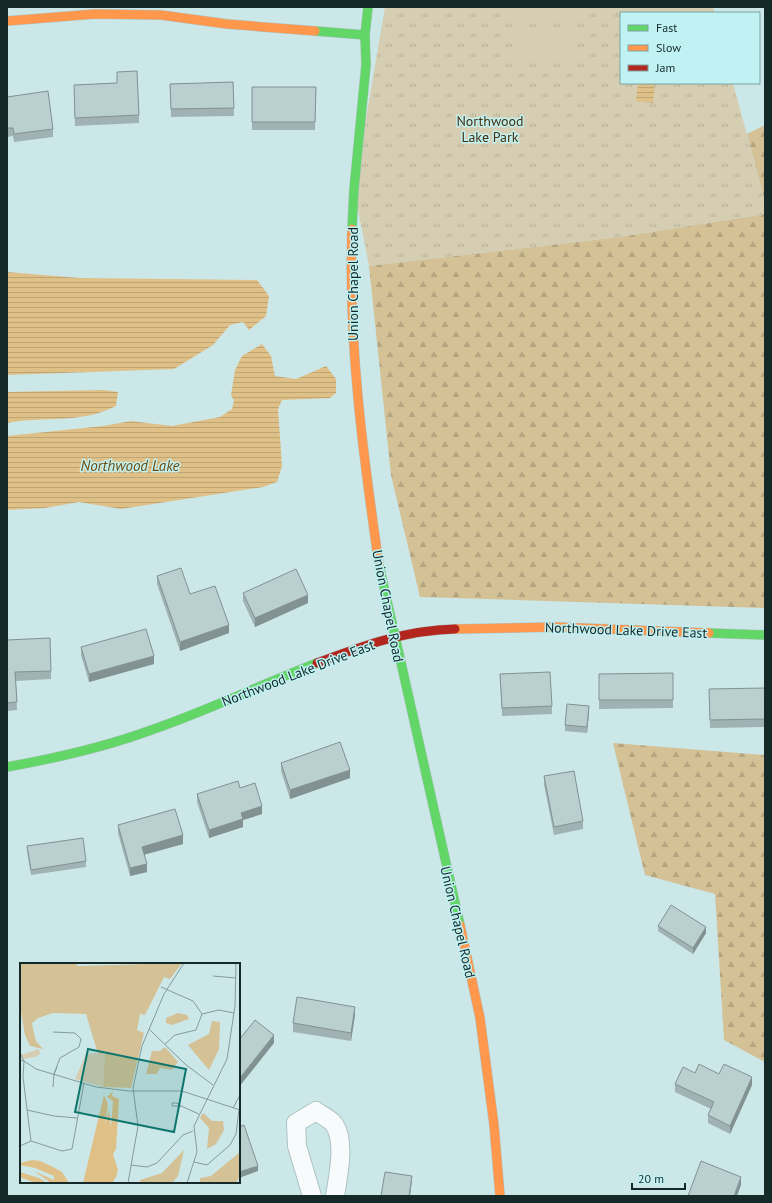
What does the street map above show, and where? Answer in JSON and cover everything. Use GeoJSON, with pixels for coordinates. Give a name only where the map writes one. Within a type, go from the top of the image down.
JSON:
{"type":"FeatureCollection","features":[{"type":"Feature","properties":{"kind":"street","name":"Union Chapel Road"},"geometry":{"type":"LineString","coordinates":[[368,7],[365,36],[366,65],[354,189],[352,232],[354,362],[362,450],[380,575],[480,1018],[494,1125],[500,1196]]}},
{"type":"Feature","properties":{"kind":"street"},"geometry":{"type":"LineString","coordinates":[[7,21],[95,14],[161,15],[227,24],[365,36]]}},
{"type":"Feature","properties":{"kind":"street","name":"Northwood Lake Drive East"},"geometry":{"type":"LineString","coordinates":[[7,767],[50,760],[134,737],[174,722],[252,688],[394,637],[424,630],[523,626],[765,635]]}},
{"type":"Feature","properties":{"kind":"street"},"geometry":{"type":"LineString","coordinates":[[312,1196],[297,1146],[296,1123],[316,1111],[334,1124],[340,1143],[340,1164],[335,1196]]}},
{"type":"Feature","properties":{"kind":"green space","name":"Northwood Lake Park"},"geometry":{"type":"Polygon","coordinates":[[[385,7],[713,7],[715,12],[620,12],[620,84],[733,84],[765,202],[765,214],[620,237],[369,266],[354,189],[385,7]]]}},
{"type":"Feature","properties":{"kind":"green space"},"geometry":{"type":"Polygon","coordinates":[[[513,7],[576,7],[577,22],[513,24],[513,7]]]}},
{"type":"Feature","properties":{"kind":"green space"},"geometry":{"type":"Polygon","coordinates":[[[577,31],[578,61],[514,63],[513,33],[577,31]]]}},
{"type":"Feature","properties":{"kind":"green space"},"geometry":{"type":"Polygon","coordinates":[[[765,125],[765,202],[747,134],[765,125]]]}},
{"type":"Feature","properties":{"kind":"green space"},"geometry":{"type":"Polygon","coordinates":[[[765,214],[765,608],[420,597],[391,475],[369,266],[620,237],[765,214]]]}},
{"type":"Feature","properties":{"kind":"green space"},"geometry":{"type":"Polygon","coordinates":[[[613,743],[765,755],[765,1062],[724,1040],[715,894],[645,875],[613,743]]]}},
{"type":"Feature","properties":{"kind":"water"},"geometry":{"type":"Polygon","coordinates":[[[638,84],[655,84],[653,103],[636,101],[638,84]]]}},
{"type":"Feature","properties":{"kind":"water"},"geometry":{"type":"Polygon","coordinates":[[[7,272],[80,278],[257,280],[269,296],[266,316],[249,330],[243,322],[230,325],[213,345],[174,369],[7,375],[7,272]]]}},
{"type":"Feature","properties":{"kind":"water","name":"Northwood Lake"},"geometry":{"type":"Polygon","coordinates":[[[262,344],[271,356],[275,376],[296,379],[326,366],[336,379],[336,393],[330,398],[282,400],[278,409],[282,466],[277,482],[263,487],[121,509],[79,502],[45,508],[7,510],[7,436],[103,426],[131,421],[172,426],[220,417],[232,409],[234,401],[231,395],[235,370],[242,356],[262,344]]]}},
{"type":"Feature","properties":{"kind":"water","name":"Northwood Lake"},"geometry":{"type":"Polygon","coordinates":[[[103,390],[118,392],[116,406],[103,412],[76,417],[7,423],[7,392],[103,390]]]}},
{"type":"Feature","properties":{"kind":"building"},"geometry":{"type":"Polygon","coordinates":[[[137,71],[139,115],[75,118],[74,85],[117,83],[117,72],[137,71]]]}},
{"type":"Feature","properties":{"kind":"building"},"geometry":{"type":"Polygon","coordinates":[[[233,82],[234,108],[171,109],[170,84],[233,82]]]}},
{"type":"Feature","properties":{"kind":"building"},"geometry":{"type":"Polygon","coordinates":[[[252,87],[316,87],[315,122],[252,122],[252,87]]]}},
{"type":"Feature","properties":{"kind":"building"},"geometry":{"type":"Polygon","coordinates":[[[48,91],[53,129],[14,134],[13,128],[7,128],[7,97],[48,91]]]}},
{"type":"Feature","properties":{"kind":"building"},"geometry":{"type":"Polygon","coordinates":[[[181,568],[190,594],[215,586],[229,625],[180,642],[157,576],[181,568]]]}},
{"type":"Feature","properties":{"kind":"building"},"geometry":{"type":"Polygon","coordinates":[[[296,569],[308,595],[255,618],[243,593],[296,569]]]}},
{"type":"Feature","properties":{"kind":"building"},"geometry":{"type":"Polygon","coordinates":[[[146,629],[154,656],[89,674],[81,647],[146,629]]]}},
{"type":"Feature","properties":{"kind":"building"},"geometry":{"type":"Polygon","coordinates":[[[50,638],[51,671],[15,672],[17,702],[7,703],[7,640],[50,638]]]}},
{"type":"Feature","properties":{"kind":"building"},"geometry":{"type":"Polygon","coordinates":[[[550,672],[552,706],[502,708],[500,674],[550,672]]]}},
{"type":"Feature","properties":{"kind":"building"},"geometry":{"type":"Polygon","coordinates":[[[673,673],[673,700],[599,700],[599,674],[673,673]]]}},
{"type":"Feature","properties":{"kind":"building"},"geometry":{"type":"Polygon","coordinates":[[[765,688],[765,719],[710,720],[709,689],[765,688]]]}},
{"type":"Feature","properties":{"kind":"building"},"geometry":{"type":"Polygon","coordinates":[[[567,704],[589,706],[587,727],[565,725],[567,704]]]}},
{"type":"Feature","properties":{"kind":"building"},"geometry":{"type":"Polygon","coordinates":[[[340,742],[350,770],[290,790],[281,763],[340,742]]]}},
{"type":"Feature","properties":{"kind":"building"},"geometry":{"type":"Polygon","coordinates":[[[574,771],[583,821],[554,827],[544,776],[574,771]]]}},
{"type":"Feature","properties":{"kind":"building"},"geometry":{"type":"Polygon","coordinates":[[[238,781],[240,788],[255,783],[262,806],[241,813],[243,819],[209,830],[197,794],[238,781]]]}},
{"type":"Feature","properties":{"kind":"building"},"geometry":{"type":"Polygon","coordinates":[[[175,809],[183,835],[142,847],[147,864],[130,868],[118,825],[175,809]]]}},
{"type":"Feature","properties":{"kind":"building"},"geometry":{"type":"Polygon","coordinates":[[[83,838],[86,861],[31,870],[27,846],[83,838]]]}},
{"type":"Feature","properties":{"kind":"building"},"geometry":{"type":"Polygon","coordinates":[[[671,905],[706,927],[693,948],[658,926],[671,905]]]}},
{"type":"Feature","properties":{"kind":"building"},"geometry":{"type":"Polygon","coordinates":[[[297,997],[355,1007],[351,1033],[293,1023],[297,997]]]}},
{"type":"Feature","properties":{"kind":"building"},"geometry":{"type":"Polygon","coordinates":[[[255,1020],[274,1035],[240,1078],[240,1039],[255,1020]]]}},
{"type":"Feature","properties":{"kind":"building"},"geometry":{"type":"Polygon","coordinates":[[[699,1064],[719,1074],[724,1064],[752,1077],[730,1126],[708,1115],[714,1102],[675,1084],[683,1067],[695,1073],[699,1064]]]}},
{"type":"Feature","properties":{"kind":"building"},"geometry":{"type":"Polygon","coordinates":[[[244,1125],[258,1166],[240,1172],[240,1127],[244,1125]]]}},
{"type":"Feature","properties":{"kind":"building"},"geometry":{"type":"Polygon","coordinates":[[[701,1161],[741,1177],[734,1196],[688,1196],[701,1161]]]}},
{"type":"Feature","properties":{"kind":"building"},"geometry":{"type":"Polygon","coordinates":[[[385,1172],[412,1176],[409,1196],[381,1196],[385,1172]]]}},
{"type":"Feature","properties":{"kind":"traffic: fast"},"geometry":{"type":"LineString","coordinates":[[352,229],[354,189],[366,65],[365,35],[368,7]]}},
{"type":"Feature","properties":{"kind":"traffic: fast"},"geometry":{"type":"LineString","coordinates":[[315,31],[365,35]]}},
{"type":"Feature","properties":{"kind":"traffic: fast"},"geometry":{"type":"LineString","coordinates":[[379,565],[460,925]]}},
{"type":"Feature","properties":{"kind":"traffic: fast"},"geometry":{"type":"LineString","coordinates":[[709,633],[765,635]]}},
{"type":"Feature","properties":{"kind":"traffic: fast"},"geometry":{"type":"LineString","coordinates":[[7,767],[81,751],[118,741],[175,722],[317,663]]}},
{"type":"Feature","properties":{"kind":"traffic: slow"},"geometry":{"type":"LineString","coordinates":[[7,21],[95,14],[161,15],[227,24],[315,31]]}},
{"type":"Feature","properties":{"kind":"traffic: slow"},"geometry":{"type":"LineString","coordinates":[[352,229],[352,314],[358,398],[367,482],[379,565]]}},
{"type":"Feature","properties":{"kind":"traffic: slow"},"geometry":{"type":"LineString","coordinates":[[455,629],[556,627],[709,633]]}},
{"type":"Feature","properties":{"kind":"traffic: slow"},"geometry":{"type":"LineString","coordinates":[[460,925],[480,1018],[494,1125],[500,1196]]}},
{"type":"Feature","properties":{"kind":"traffic: jam"},"geometry":{"type":"LineString","coordinates":[[317,663],[384,640],[419,632],[455,629]]}}]}
